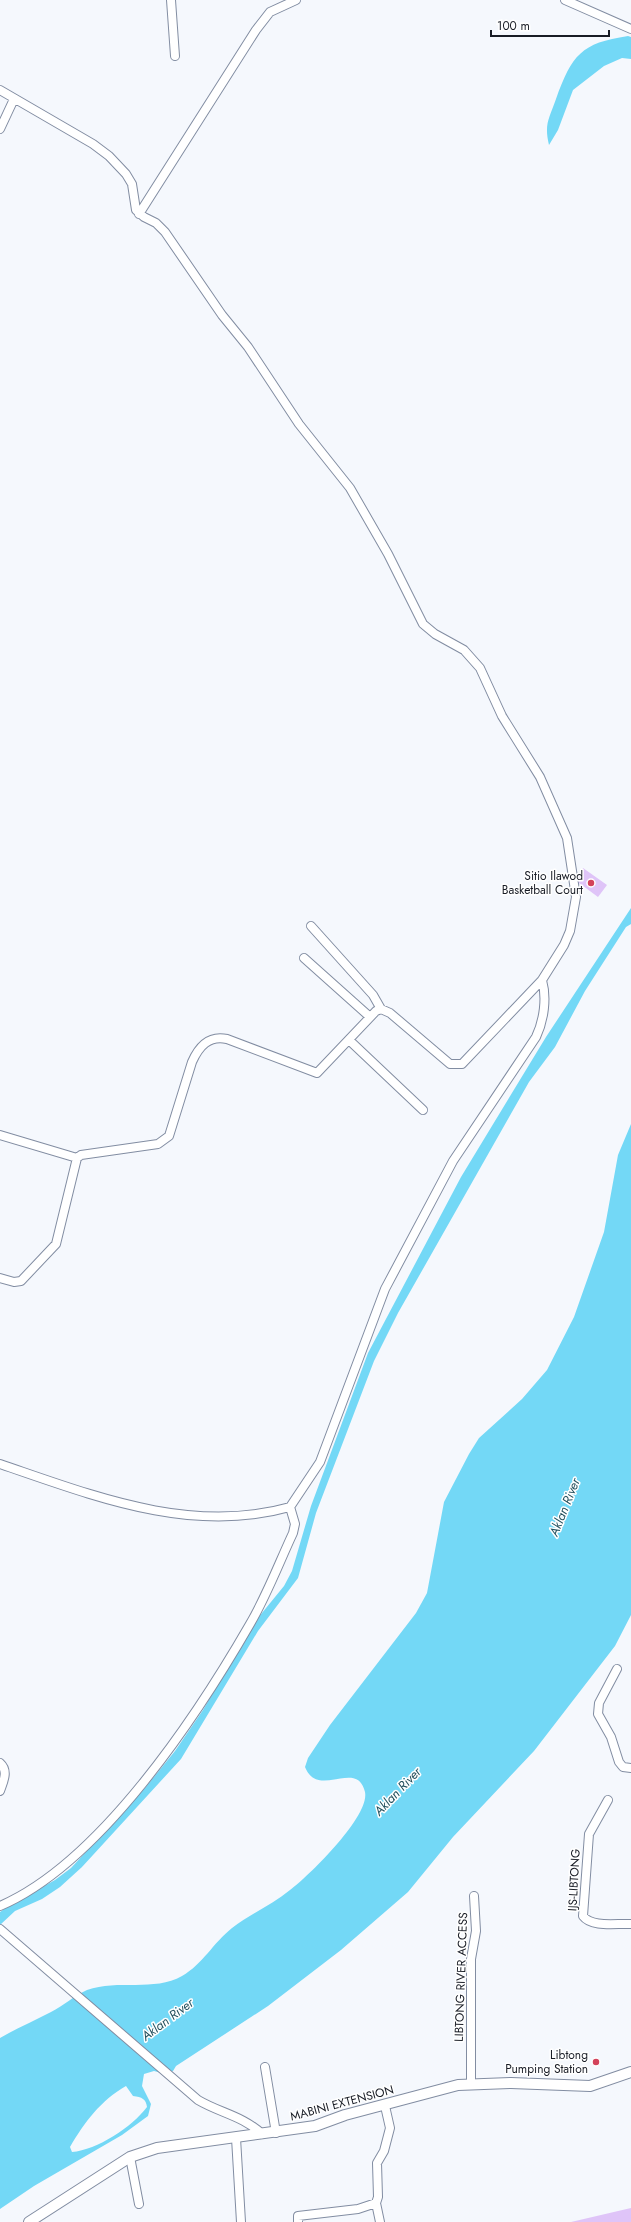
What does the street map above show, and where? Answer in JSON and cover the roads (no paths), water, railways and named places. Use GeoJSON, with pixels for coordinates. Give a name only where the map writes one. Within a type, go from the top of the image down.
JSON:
{"type":"FeatureCollection","features":[{"type":"Feature","properties":{"kind":"street"},"geometry":{"type":"LineString","coordinates":[[171,0],[175,56]]}},
{"type":"Feature","properties":{"kind":"street"},"geometry":{"type":"LineString","coordinates":[[139,214],[256,30],[270,12],[296,0]]}},
{"type":"Feature","properties":{"kind":"street"},"geometry":{"type":"LineString","coordinates":[[565,0],[631,29]]}},
{"type":"Feature","properties":{"kind":"street"},"geometry":{"type":"LineString","coordinates":[[0,90],[93,144],[109,156],[126,174],[132,184],[134,206],[139,214],[156,223],[165,232],[222,315],[248,347],[291,412],[350,488],[363,508],[403,582],[420,618],[430,631],[464,650],[480,668],[502,716],[540,777],[567,838],[575,887],[574,909],[564,945],[542,980],[466,1060],[458,1065],[450,1064],[390,1013],[381,1009],[374,995],[311,926]]}},
{"type":"Feature","properties":{"kind":"street"},"geometry":{"type":"LineString","coordinates":[[0,129],[14,99]]}},
{"type":"Feature","properties":{"kind":"street"},"geometry":{"type":"LineString","coordinates":[[304,958],[370,1017]]}},
{"type":"Feature","properties":{"kind":"street"},"geometry":{"type":"LineString","coordinates":[[0,1464],[137,1508],[198,1516],[246,1517],[290,1507],[320,1462],[385,1289],[453,1162],[536,1037],[541,1027],[545,991],[542,980]]}},
{"type":"Feature","properties":{"kind":"street"},"geometry":{"type":"LineString","coordinates":[[0,1278],[14,1282],[21,1281],[54,1248],[77,1158],[81,1155],[158,1144],[166,1140],[169,1136],[192,1062],[196,1053],[210,1039],[218,1037],[227,1039],[314,1073],[320,1071],[370,1017],[376,1011],[381,1009]]}},
{"type":"Feature","properties":{"kind":"street"},"geometry":{"type":"LineString","coordinates":[[349,1040],[423,1110]]}},
{"type":"Feature","properties":{"kind":"street"},"geometry":{"type":"LineString","coordinates":[[0,1134],[77,1158]]}},
{"type":"Feature","properties":{"kind":"street"},"geometry":{"type":"LineString","coordinates":[[0,1906],[60,1870],[115,1816],[139,1788],[191,1717],[251,1623],[293,1533],[295,1524],[290,1507]]}},
{"type":"Feature","properties":{"kind":"street"},"geometry":{"type":"LineString","coordinates":[[617,1669],[598,1703],[598,1714],[611,1737],[619,1762],[623,1767],[631,1768]]}},
{"type":"Feature","properties":{"kind":"street"},"geometry":{"type":"LineString","coordinates":[[0,1763],[4,1767],[5,1774],[0,1791]]}},
{"type":"Feature","properties":{"kind":"street","name":"IJS-LIBTONG"},"geometry":{"type":"LineString","coordinates":[[608,1800],[589,1834],[583,1916],[587,1921],[593,1923],[631,1924]]}},
{"type":"Feature","properties":{"kind":"street","name":"LIBTONG RIVER ACCESS"},"geometry":{"type":"LineString","coordinates":[[471,2083],[471,1960],[476,1931],[474,1896]]}},
{"type":"Feature","properties":{"kind":"street"},"geometry":{"type":"LineString","coordinates":[[0,1929],[198,2100],[211,2108],[251,2124],[262,2134]]}},
{"type":"Feature","properties":{"kind":"street"},"geometry":{"type":"LineString","coordinates":[[265,2068],[276,2133]]}},
{"type":"Feature","properties":{"kind":"street","name":"MABINI EXTENSION"},"geometry":{"type":"LineString","coordinates":[[29,2222],[130,2157],[157,2148],[190,2142],[276,2133],[315,2126],[346,2115],[385,2106],[443,2088],[471,2083],[590,2086],[631,2072]]}},
{"type":"Feature","properties":{"kind":"street"},"geometry":{"type":"LineString","coordinates":[[380,2222],[376,2203],[378,2197],[378,2163],[384,2151],[390,2128],[385,2106]]}},
{"type":"Feature","properties":{"kind":"street"},"geometry":{"type":"LineString","coordinates":[[236,2138],[241,2222]]}},
{"type":"Feature","properties":{"kind":"street"},"geometry":{"type":"LineString","coordinates":[[130,2157],[139,2204]]}},
{"type":"Feature","properties":{"kind":"street"},"geometry":{"type":"LineString","coordinates":[[298,2222],[298,2216],[358,2209],[376,2203]]}},
{"type":"Feature","properties":{"kind":"water"},"geometry":{"type":"Polygon","coordinates":[[[628,36],[631,37],[631,59],[622,58],[604,66],[573,90],[558,130],[549,145],[547,126],[549,117],[567,72],[573,62],[589,47],[612,39],[628,36]]]}},
{"type":"Feature","properties":{"kind":"water"},"geometry":{"type":"Polygon","coordinates":[[[631,908],[631,924],[626,927],[585,991],[555,1047],[529,1082],[398,1313],[374,1361],[316,1513],[298,1578],[258,1631],[181,1759],[82,1867],[60,1887],[42,1899],[15,1911],[0,1925],[0,1912],[55,1880],[71,1868],[145,1788],[175,1751],[203,1710],[253,1624],[284,1586],[292,1571],[311,1506],[368,1353],[461,1177],[546,1037],[631,908]]]}},
{"type":"Feature","properties":{"kind":"water","name":"Aklan River"},"geometry":{"type":"Polygon","coordinates":[[[631,1124],[631,1615],[615,1646],[534,1751],[453,1837],[408,1892],[341,1950],[268,2006],[176,2066],[173,2071],[165,2074],[154,2071],[144,2074],[142,2086],[151,2104],[148,2116],[122,2135],[34,2186],[0,2209],[0,2038],[56,2010],[87,1990],[111,1985],[148,1985],[171,1981],[182,1976],[196,1966],[232,1928],[276,1900],[299,1883],[336,1845],[358,1815],[364,1803],[365,1792],[361,1783],[354,1778],[319,1780],[311,1776],[305,1767],[308,1758],[330,1725],[416,1613],[427,1593],[444,1502],[469,1454],[479,1438],[522,1399],[547,1370],[574,1317],[604,1232],[618,1155],[631,1124]],[[126,2086],[101,2105],[81,2129],[70,2147],[72,2152],[92,2147],[103,2142],[123,2130],[140,2115],[147,2107],[146,2102],[139,2097],[133,2096],[126,2086]]]}},
{"type":"Feature","properties":{"kind":"place","name":"Sitio Ilawod Basketball Court"},"geometry":{"type":"Point","coordinates":[591,883]}},
{"type":"Feature","properties":{"kind":"place","name":"Libtong Pumping Station"},"geometry":{"type":"Point","coordinates":[596,2062]}}]}
